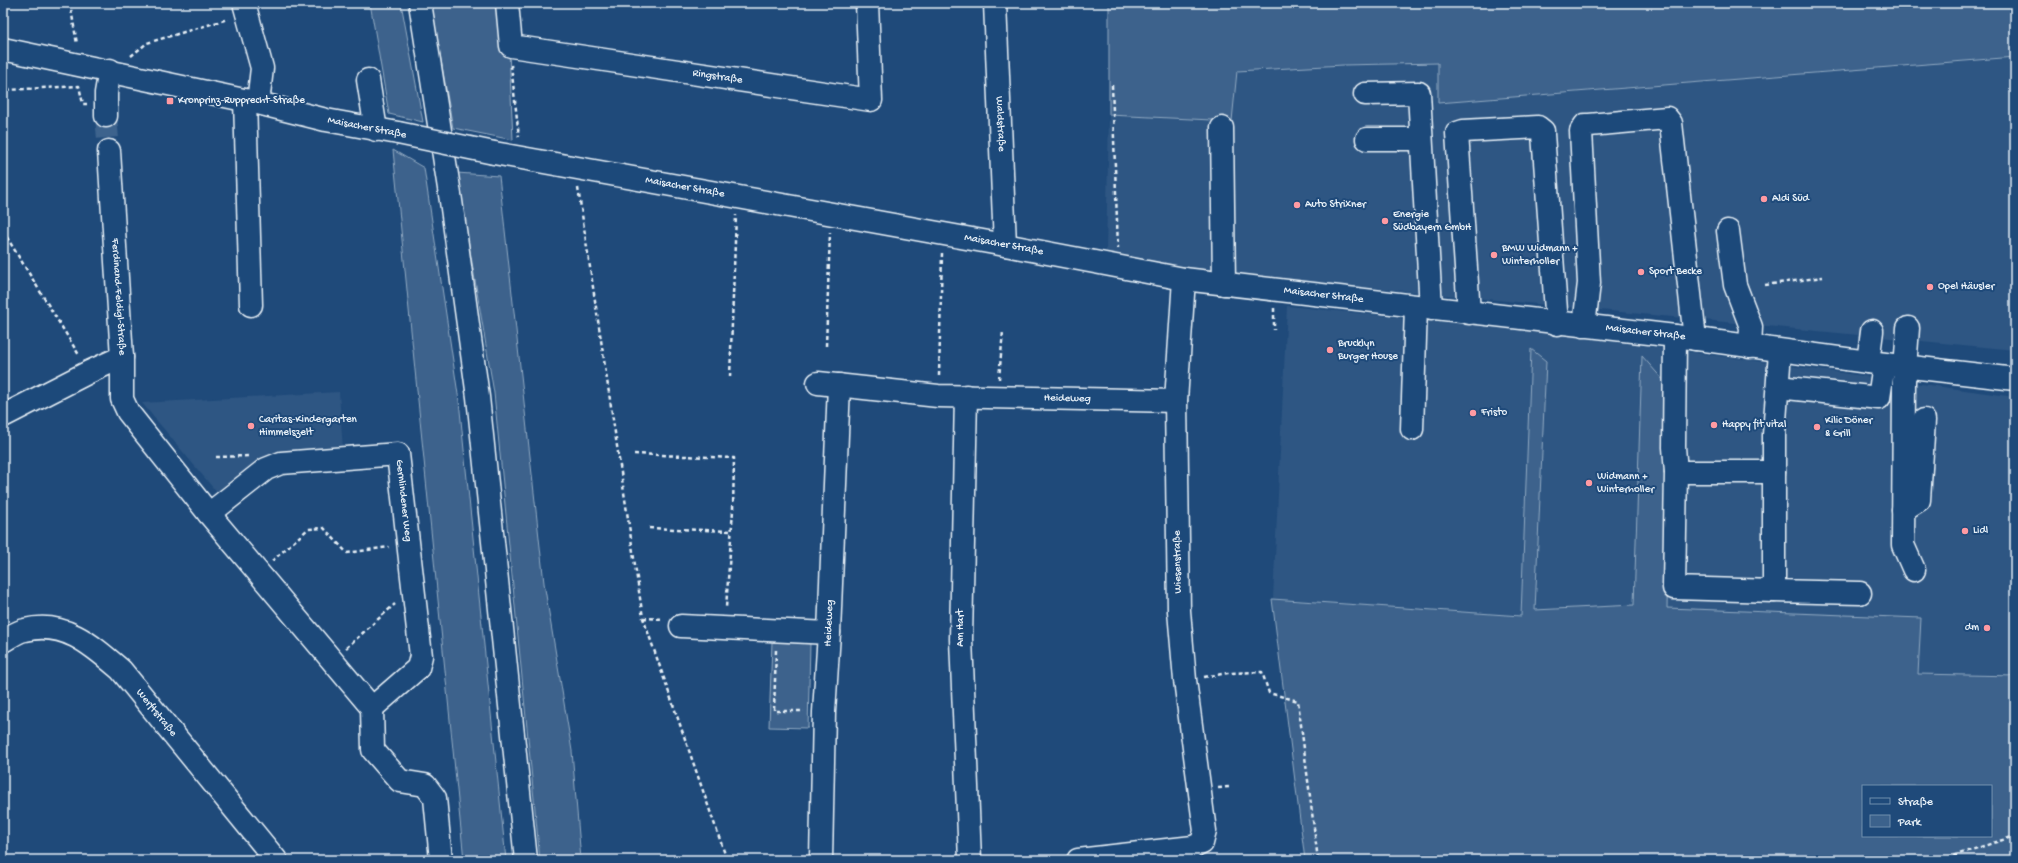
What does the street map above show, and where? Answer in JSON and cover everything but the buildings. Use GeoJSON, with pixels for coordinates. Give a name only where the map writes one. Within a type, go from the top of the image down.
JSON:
{"type":"FeatureCollection","features":[{"type":"Feature","properties":{"kind":"main road"},"geometry":{"type":"LineString","coordinates":[[420,3],[452,201],[478,397],[526,860]]}},
{"type":"Feature","properties":{"kind":"main road"},"geometry":{"type":"LineString","coordinates":[[507,3],[511,46]]}},
{"type":"Feature","properties":{"kind":"main road","name":"Ringstraße"},"geometry":{"type":"LineString","coordinates":[[511,46],[871,100],[867,3]]}},
{"type":"Feature","properties":{"kind":"main road","name":"Waldstraße"},"geometry":{"type":"LineString","coordinates":[[995,3],[1005,245]]}},
{"type":"Feature","properties":{"kind":"main road"},"geometry":{"type":"LineString","coordinates":[[245,8],[262,68],[252,101],[251,305]]}},
{"type":"Feature","properties":{"kind":"main road","name":"Maisacher Straße"},"geometry":{"type":"LineString","coordinates":[[3,49],[81,64],[252,101],[326,120],[494,153],[832,213],[1184,279],[1685,338],[2015,379]]}},
{"type":"Feature","properties":{"kind":"main road"},"geometry":{"type":"LineString","coordinates":[[106,109],[118,72]]}},
{"type":"Feature","properties":{"kind":"main road"},"geometry":{"type":"LineString","coordinates":[[368,80],[376,130]]}},
{"type":"Feature","properties":{"kind":"main road"},"geometry":{"type":"LineString","coordinates":[[1366,94],[1419,93],[1424,308],[1412,429]]}},
{"type":"Feature","properties":{"kind":"main road"},"geometry":{"type":"LineString","coordinates":[[1584,326],[1588,283],[1581,131],[1585,125],[1667,118],[1671,123],[1685,338],[1674,447],[1676,472],[1674,588],[1774,592],[1860,593]]}},
{"type":"Feature","properties":{"kind":"main road"},"geometry":{"type":"LineString","coordinates":[[1469,313],[1457,133],[1538,127],[1543,131],[1557,324]]}},
{"type":"Feature","properties":{"kind":"main road"},"geometry":{"type":"LineString","coordinates":[[1222,128],[1224,284]]}},
{"type":"Feature","properties":{"kind":"main road"},"geometry":{"type":"LineString","coordinates":[[1367,139],[1421,139]]}},
{"type":"Feature","properties":{"kind":"main road","name":"Ferdinand-Feldigl-Straße"},"geometry":{"type":"LineString","coordinates":[[3,416],[89,372],[122,357],[109,151]]}},
{"type":"Feature","properties":{"kind":"main road"},"geometry":{"type":"LineString","coordinates":[[1728,231],[1736,285],[1751,327],[1750,347]]}},
{"type":"Feature","properties":{"kind":"main road","name":"Wiesenstraße"},"geometry":{"type":"LineString","coordinates":[[1078,860],[1193,848],[1202,843],[1205,831],[1185,680],[1179,611],[1176,401],[1184,279]]}},
{"type":"Feature","properties":{"kind":"main road"},"geometry":{"type":"LineString","coordinates":[[1778,386],[1879,398],[1885,364],[1908,328]]}},
{"type":"Feature","properties":{"kind":"main road"},"geometry":{"type":"LineString","coordinates":[[1872,331],[1885,364],[1903,510],[1903,545],[1914,570]]}},
{"type":"Feature","properties":{"kind":"main road"},"geometry":{"type":"LineString","coordinates":[[1774,592],[1774,435],[1780,351]]}},
{"type":"Feature","properties":{"kind":"main road"},"geometry":{"type":"LineString","coordinates":[[122,357],[122,399],[128,412],[209,514],[372,708],[373,750],[400,781],[425,785],[434,798],[441,860]]}},
{"type":"Feature","properties":{"kind":"main road","name":"Heideweg"},"geometry":{"type":"LineString","coordinates":[[821,860],[824,712],[829,634],[828,384],[938,396],[1176,401]]}},
{"type":"Feature","properties":{"kind":"main road","name":"Am Hart"},"geometry":{"type":"LineString","coordinates":[[966,396],[961,639],[970,860]]}},
{"type":"Feature","properties":{"kind":"main road"},"geometry":{"type":"LineString","coordinates":[[1903,510],[1919,500],[1924,420]]}},
{"type":"Feature","properties":{"kind":"main road","name":"Gernlindener Weg"},"geometry":{"type":"LineString","coordinates":[[209,514],[266,468],[281,463],[398,454],[421,656],[418,668],[372,708]]}},
{"type":"Feature","properties":{"kind":"main road"},"geometry":{"type":"LineString","coordinates":[[1676,472],[1774,472]]}},
{"type":"Feature","properties":{"kind":"main road"},"geometry":{"type":"LineString","coordinates":[[682,626],[829,634]]}},
{"type":"Feature","properties":{"kind":"main road","name":"Werftstraße"},"geometry":{"type":"LineString","coordinates":[[3,641],[25,630],[58,628],[92,646],[121,670],[276,860]]}},
{"type":"Feature","properties":{"kind":"path"},"geometry":{"type":"LineString","coordinates":[[70,3],[81,64]]}},
{"type":"Feature","properties":{"kind":"path"},"geometry":{"type":"LineString","coordinates":[[118,72],[131,56],[147,43],[245,8]]}},
{"type":"Feature","properties":{"kind":"path"},"geometry":{"type":"LineString","coordinates":[[511,46],[510,59],[521,158]]}},
{"type":"Feature","properties":{"kind":"path"},"geometry":{"type":"LineString","coordinates":[[3,63],[7,90],[79,86],[83,104],[106,109]]}},
{"type":"Feature","properties":{"kind":"path"},"geometry":{"type":"LineString","coordinates":[[1112,85],[1119,266]]}},
{"type":"Feature","properties":{"kind":"path"},"geometry":{"type":"LineString","coordinates":[[577,167],[578,192],[644,618],[726,860]]}},
{"type":"Feature","properties":{"kind":"path"},"geometry":{"type":"LineString","coordinates":[[730,377],[737,196]]}},
{"type":"Feature","properties":{"kind":"path"},"geometry":{"type":"LineString","coordinates":[[826,346],[832,213]]}},
{"type":"Feature","properties":{"kind":"path"},"geometry":{"type":"LineString","coordinates":[[3,231],[89,372]]}},
{"type":"Feature","properties":{"kind":"path"},"geometry":{"type":"LineString","coordinates":[[938,396],[942,249]]}},
{"type":"Feature","properties":{"kind":"path"},"geometry":{"type":"LineString","coordinates":[[1765,285],[1823,277]]}},
{"type":"Feature","properties":{"kind":"path"},"geometry":{"type":"LineString","coordinates":[[997,397],[1003,331]]}},
{"type":"Feature","properties":{"kind":"path"},"geometry":{"type":"LineString","coordinates":[[634,454],[734,458],[731,531],[724,629]]}},
{"type":"Feature","properties":{"kind":"path"},"geometry":{"type":"LineString","coordinates":[[216,457],[254,456],[266,468]]}},
{"type":"Feature","properties":{"kind":"path"},"geometry":{"type":"LineString","coordinates":[[258,573],[308,529],[324,528],[346,554],[409,544]]}},
{"type":"Feature","properties":{"kind":"path"},"geometry":{"type":"LineString","coordinates":[[649,528],[731,531]]}},
{"type":"Feature","properties":{"kind":"path"},"geometry":{"type":"LineString","coordinates":[[331,661],[413,588]]}},
{"type":"Feature","properties":{"kind":"path"},"geometry":{"type":"LineString","coordinates":[[777,631],[774,710],[824,712]]}},
{"type":"Feature","properties":{"kind":"path"},"geometry":{"type":"LineString","coordinates":[[1185,680],[1228,673],[1262,672],[1269,693],[1298,701],[1318,860]]}},
{"type":"Feature","properties":{"kind":"path"},"geometry":{"type":"LineString","coordinates":[[1940,860],[2015,836]]}},
{"type":"Feature","properties":{"kind":"shaded area"},"geometry":{"type":"Polygon","coordinates":[[[2015,57],[2015,350],[1185,270],[1106,252],[1109,115],[1232,121],[1237,71],[1343,65],[1438,63],[1438,103],[2015,57]]]}},
{"type":"Feature","properties":{"kind":"shaded area"},"geometry":{"type":"Polygon","coordinates":[[[1287,306],[1532,330],[2015,397],[2015,676],[1918,674],[1920,618],[1522,616],[1273,599],[1287,306]]]}},
{"type":"Feature","properties":{"kind":"shaded area","name":"Caritas-Kindergarten Himmelszelt"},"geometry":{"type":"Polygon","coordinates":[[[339,392],[343,450],[219,495],[142,403],[339,392]]]}},
{"type":"Feature","properties":{"kind":"green space"},"geometry":{"type":"Polygon","coordinates":[[[370,3],[401,3],[423,122],[389,114],[370,3]]]}},
{"type":"Feature","properties":{"kind":"green space"},"geometry":{"type":"Polygon","coordinates":[[[431,3],[503,3],[509,51],[513,140],[453,128],[431,3]]]}},
{"type":"Feature","properties":{"kind":"green space"},"geometry":{"type":"Polygon","coordinates":[[[1109,3],[2015,3],[2015,57],[1438,103],[1438,63],[1343,65],[1237,71],[1232,121],[1109,115],[1109,3]]]}},
{"type":"Feature","properties":{"kind":"green space"},"geometry":{"type":"Polygon","coordinates":[[[393,150],[424,168],[459,401],[506,860],[464,860],[393,150]]]}},
{"type":"Feature","properties":{"kind":"green space"},"geometry":{"type":"Polygon","coordinates":[[[457,173],[499,176],[544,583],[572,751],[581,860],[540,860],[494,393],[457,173]]]}},
{"type":"Feature","properties":{"kind":"green space"},"geometry":{"type":"Polygon","coordinates":[[[1531,349],[1546,361],[1535,610],[1634,605],[1642,356],[1671,389],[1667,608],[1921,618],[1918,674],[2015,676],[2015,860],[1305,860],[1272,599],[1521,616],[1531,349]]]}},
{"type":"Feature","properties":{"kind":"green space"},"geometry":{"type":"Polygon","coordinates":[[[772,642],[810,643],[808,728],[769,727],[772,642]]]}},
{"type":"Feature","properties":{"kind":"tunnel"},"geometry":{"type":"LineString","coordinates":[[106,116],[109,151]]}},
{"type":"Feature","properties":{"kind":"place","name":"Kronprinz-Rupprecht-Straße"},"geometry":{"type":"Point","coordinates":[170,101]}},
{"type":"Feature","properties":{"kind":"place","name":"Aldi Süd"},"geometry":{"type":"Point","coordinates":[1764,199]}},
{"type":"Feature","properties":{"kind":"place","name":"Auto Strixner"},"geometry":{"type":"Point","coordinates":[1297,205]}},
{"type":"Feature","properties":{"kind":"place","name":"Energie Südbayern GmbH"},"geometry":{"type":"Point","coordinates":[1385,221]}},
{"type":"Feature","properties":{"kind":"place","name":"BMW Widmann + Winterholler"},"geometry":{"type":"Point","coordinates":[1494,255]}},
{"type":"Feature","properties":{"kind":"place","name":"Sport Becke"},"geometry":{"type":"Point","coordinates":[1641,272]}},
{"type":"Feature","properties":{"kind":"place","name":"Opel Häusler"},"geometry":{"type":"Point","coordinates":[1930,287]}},
{"type":"Feature","properties":{"kind":"place","name":"Brucklyn Burger House"},"geometry":{"type":"Point","coordinates":[1330,350]}},
{"type":"Feature","properties":{"kind":"place","name":"Fristo"},"geometry":{"type":"Point","coordinates":[1473,413]}},
{"type":"Feature","properties":{"kind":"place","name":"Happy fit vital"},"geometry":{"type":"Point","coordinates":[1714,425]}},
{"type":"Feature","properties":{"kind":"place","name":"Caritas-Kindergarten Himmelszelt"},"geometry":{"type":"Point","coordinates":[251,426]}},
{"type":"Feature","properties":{"kind":"place","name":"Kilic Döner & Grill"},"geometry":{"type":"Point","coordinates":[1817,427]}},
{"type":"Feature","properties":{"kind":"place","name":"Widmann + Winterholler"},"geometry":{"type":"Point","coordinates":[1589,483]}},
{"type":"Feature","properties":{"kind":"place","name":"Lidl"},"geometry":{"type":"Point","coordinates":[1965,531]}},
{"type":"Feature","properties":{"kind":"place","name":"dm"},"geometry":{"type":"Point","coordinates":[1987,628]}}]}
